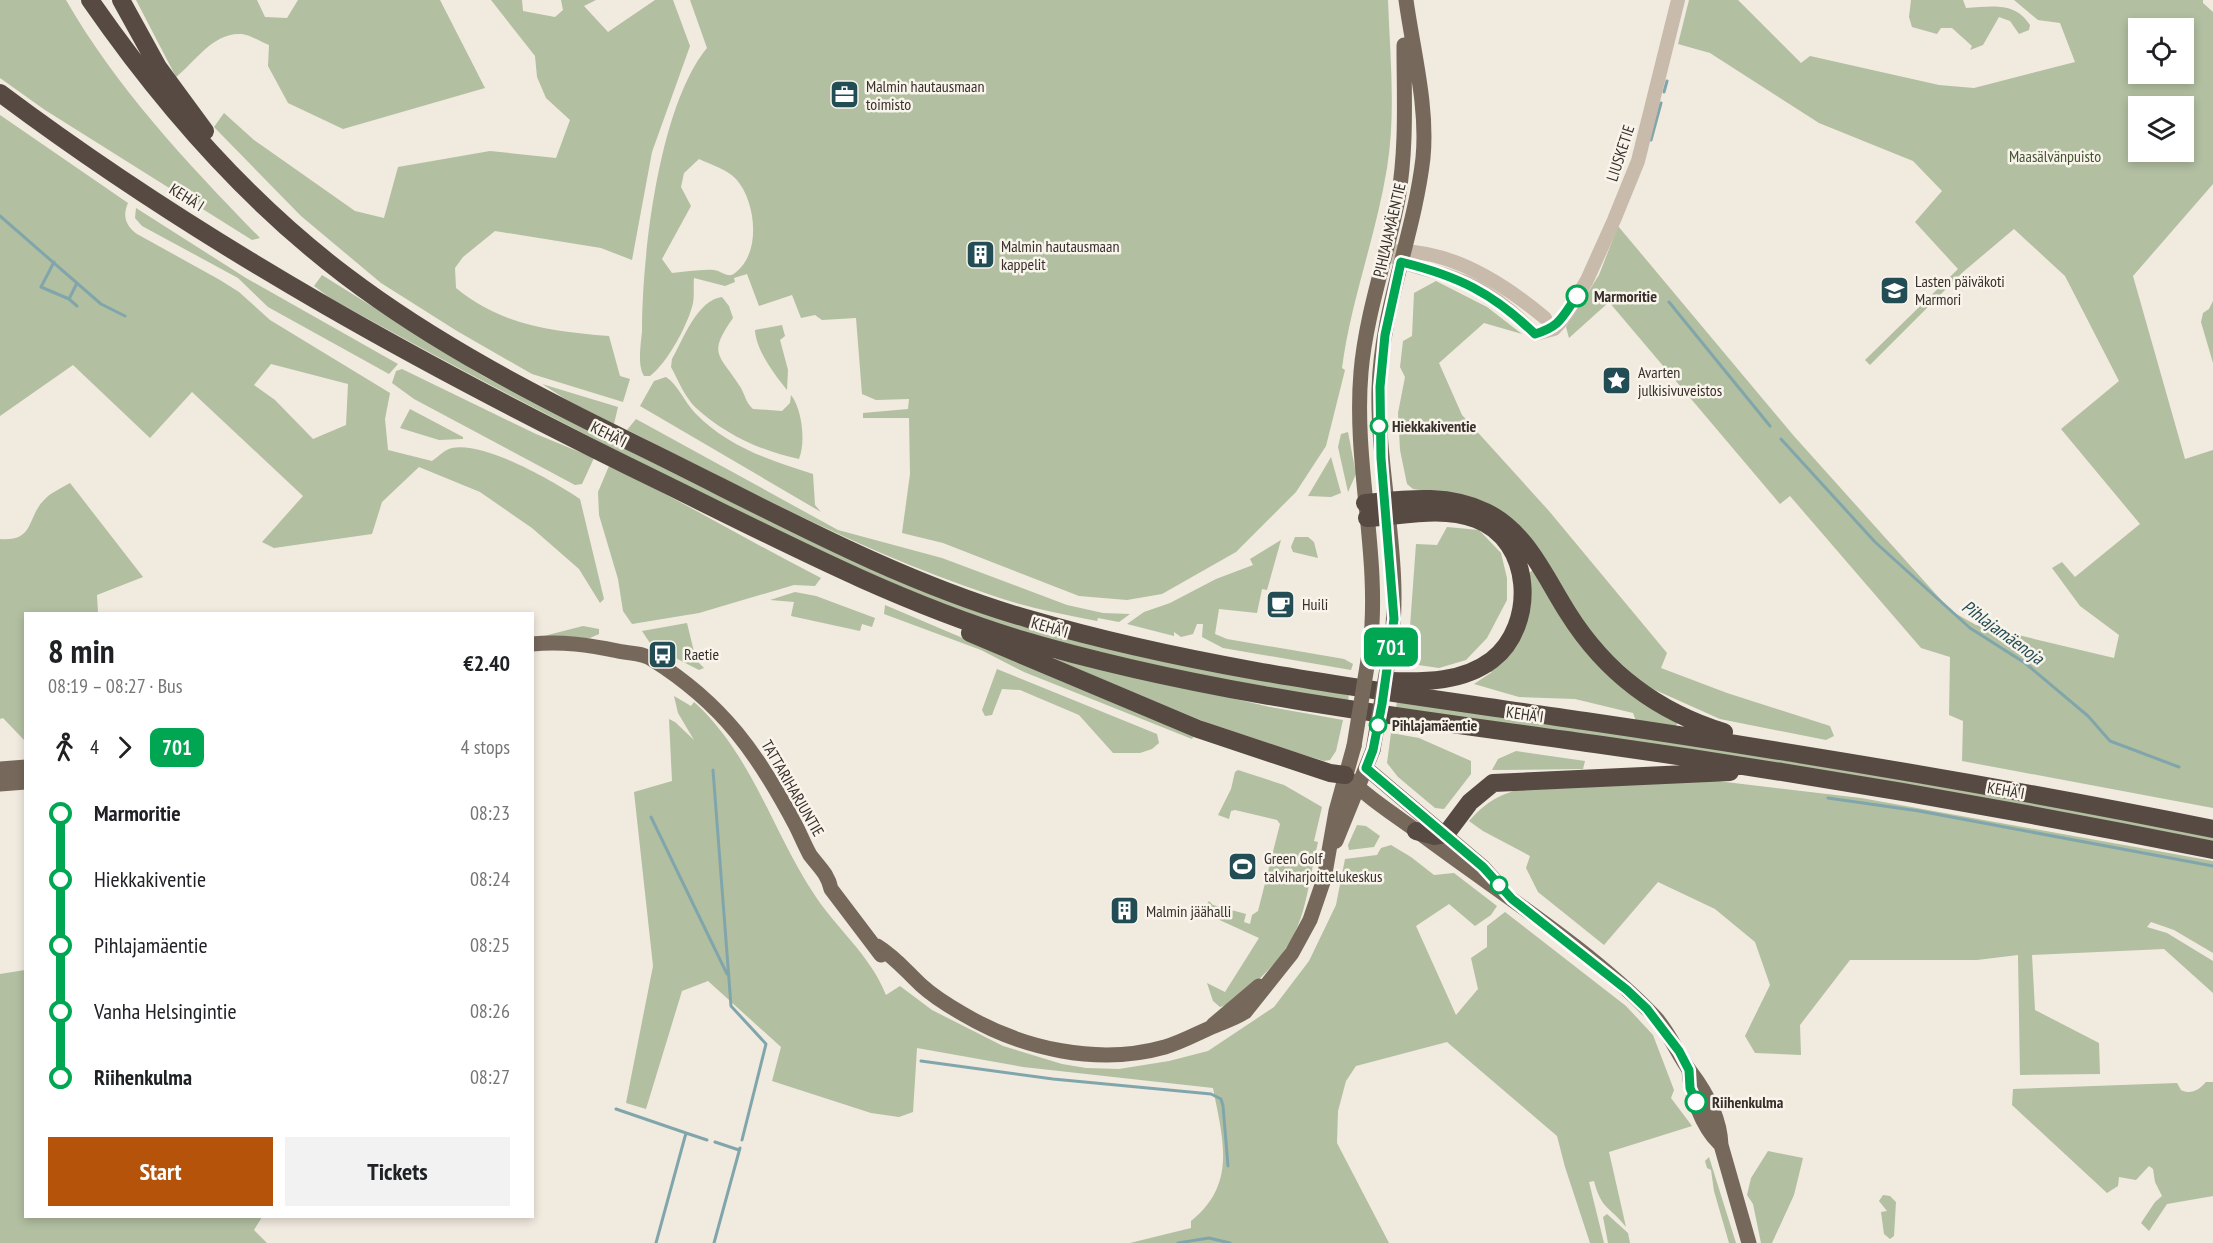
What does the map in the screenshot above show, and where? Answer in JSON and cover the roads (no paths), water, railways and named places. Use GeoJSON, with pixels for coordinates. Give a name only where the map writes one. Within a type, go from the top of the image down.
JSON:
{"type":"FeatureCollection","features":[{"type":"Feature","properties":{"kind":"highway","name":"KEHÄ I"},"geometry":{"type":"LineString","coordinates":[[90,0],[172,110],[237,180],[319,255],[429,333],[533,393],[838,543],[920,580],[1024,618],[1146,650],[1304,678],[1790,752],[2081,802],[2213,829]]}},
{"type":"Feature","properties":{"kind":"highway"},"geometry":{"type":"LineString","coordinates":[[121,0],[158,67],[222,150],[237,180]]}},
{"type":"Feature","properties":{"kind":"highway","name":"KEHÄ I"},"geometry":{"type":"LineString","coordinates":[[2,95],[154,199],[350,320],[568,436],[856,576],[911,600],[1016,638],[1187,681],[1301,701],[1780,772],[1951,800],[2213,850]]}},
{"type":"Feature","properties":{"kind":"highway"},"geometry":{"type":"LineString","coordinates":[[1386,509],[1441,499],[1470,505],[1497,518],[1523,542],[1575,623],[1598,652],[1630,685],[1652,701],[1703,726],[1790,752]]}},
{"type":"Feature","properties":{"kind":"highway"},"geometry":{"type":"LineString","coordinates":[[1304,678],[1420,682],[1455,677],[1470,672],[1493,659],[1503,650],[1516,630],[1522,607],[1522,581],[1516,558],[1497,532],[1479,520],[1456,514],[1386,509],[1366,510]]}},
{"type":"Feature","properties":{"kind":"highway"},"geometry":{"type":"LineString","coordinates":[[856,576],[895,601],[1198,729],[1351,781]]}},
{"type":"Feature","properties":{"kind":"highway"},"geometry":{"type":"LineString","coordinates":[[1416,831],[1435,836],[1446,834],[1470,802],[1493,783],[1700,773],[1780,772]]}},
{"type":"Feature","properties":{"kind":"main road","name":"PIHLAJAMÄENTIE"},"geometry":{"type":"LineString","coordinates":[[1351,781],[1354,746],[1374,617],[1359,426],[1360,372],[1404,154],[1405,0]]}},
{"type":"Feature","properties":{"kind":"main road","name":"PIHLAJAMÄENTIE"},"geometry":{"type":"LineString","coordinates":[[1366,768],[1373,750],[1390,651],[1394,593],[1380,439],[1380,387],[1384,340],[1415,204],[1423,146],[1423,116],[1405,0]]}},
{"type":"Feature","properties":{"kind":"main road","name":"TATTARIHARJUNTIE"},"geometry":{"type":"LineString","coordinates":[[534,644],[586,644],[643,655],[698,691],[723,715],[768,776],[811,855],[829,879],[831,889],[877,946],[884,962],[898,974],[921,984],[963,1014],[988,1027],[1029,1042],[1087,1055],[1151,1051],[1180,1042],[1245,1012],[1292,953],[1310,920],[1324,879],[1329,854],[1351,781]]}},
{"type":"Feature","properties":{"kind":"main road"},"geometry":{"type":"LineString","coordinates":[[0,769],[24,767]]}},
{"type":"Feature","properties":{"kind":"main road"},"geometry":{"type":"LineString","coordinates":[[1512,899],[1483,867],[1366,768],[1351,781],[1416,831],[1512,899],[1636,998],[1667,1032],[1689,1070],[1690,1088],[1711,1135],[1721,1145],[1749,1243]]}},
{"type":"Feature","properties":{"kind":"main road"},"geometry":{"type":"LineString","coordinates":[[0,784],[24,782]]}},
{"type":"Feature","properties":{"kind":"street","name":"LIUSKETIE"},"geometry":{"type":"LineString","coordinates":[[1535,334],[1554,328],[1565,317],[1587,280],[1638,161],[1677,0]]}},
{"type":"Feature","properties":{"kind":"street"},"geometry":{"type":"LineString","coordinates":[[1386,252],[1454,263],[1493,279],[1545,318]]}},
{"type":"Feature","properties":{"kind":"street"},"geometry":{"type":"LineString","coordinates":[[1403,256],[1485,292],[1514,313],[1535,334],[1545,318],[1569,307]]}},
{"type":"Feature","properties":{"kind":"waterway"},"geometry":{"type":"LineString","coordinates":[[1664,92],[1667,81]]}},
{"type":"Feature","properties":{"kind":"waterway"},"geometry":{"type":"LineString","coordinates":[[1651,140],[1661,103]]}},
{"type":"Feature","properties":{"kind":"waterway"},"geometry":{"type":"LineString","coordinates":[[0,216],[101,304],[125,316]]}},
{"type":"Feature","properties":{"kind":"waterway"},"geometry":{"type":"LineString","coordinates":[[54,262],[41,287],[69,299],[77,283]]}},
{"type":"Feature","properties":{"kind":"waterway"},"geometry":{"type":"LineString","coordinates":[[69,299],[77,306]]}},
{"type":"Feature","properties":{"kind":"waterway","name":"Pihlajamäenoja"},"geometry":{"type":"LineString","coordinates":[[1669,302],[1770,426]]}},
{"type":"Feature","properties":{"kind":"waterway","name":"Pihlajamäenoja"},"geometry":{"type":"LineString","coordinates":[[1781,439],[1875,542],[1970,628],[2025,663],[2088,716],[2110,741],[2179,767]]}},
{"type":"Feature","properties":{"kind":"waterway"},"geometry":{"type":"LineString","coordinates":[[713,770],[731,1006],[766,1044],[742,1140]]}},
{"type":"Feature","properties":{"kind":"waterway"},"geometry":{"type":"LineString","coordinates":[[1828,798],[1919,811],[2213,866]]}},
{"type":"Feature","properties":{"kind":"waterway"},"geometry":{"type":"LineString","coordinates":[[651,817],[727,974]]}},
{"type":"Feature","properties":{"kind":"waterway"},"geometry":{"type":"LineString","coordinates":[[921,1061],[1053,1079],[1211,1094],[1221,1099],[1223,1106],[1228,1166]]}},
{"type":"Feature","properties":{"kind":"waterway"},"geometry":{"type":"LineString","coordinates":[[616,1109],[686,1133],[656,1243]]}},
{"type":"Feature","properties":{"kind":"waterway"},"geometry":{"type":"LineString","coordinates":[[686,1133],[707,1140]]}},
{"type":"Feature","properties":{"kind":"waterway"},"geometry":{"type":"LineString","coordinates":[[715,1142],[739,1150]]}},
{"type":"Feature","properties":{"kind":"waterway"},"geometry":{"type":"LineString","coordinates":[[714,1243],[740,1148]]}},
{"type":"Feature","properties":{"kind":"waterway"},"geometry":{"type":"LineString","coordinates":[[1178,1243],[1209,1238],[1230,1243]]}},
{"type":"Feature","properties":{"kind":"place","name":"Malmin hautausmaan toimisto"},"geometry":{"type":"Point","coordinates":[845,95]}},
{"type":"Feature","properties":{"kind":"place","name":"Malmin hautausmaan kappelit"},"geometry":{"type":"Point","coordinates":[980,255]}},
{"type":"Feature","properties":{"kind":"place","name":"Lasten päiväkoti Marmori"},"geometry":{"type":"Point","coordinates":[1894,290]}},
{"type":"Feature","properties":{"kind":"place","name":"Marmoritie"},"geometry":{"type":"Point","coordinates":[1577,296]}},
{"type":"Feature","properties":{"kind":"place","name":"Avarten julkisivuveistos"},"geometry":{"type":"Point","coordinates":[1617,381]}},
{"type":"Feature","properties":{"kind":"place","name":"Hiekkakiventie"},"geometry":{"type":"Point","coordinates":[1379,426]}},
{"type":"Feature","properties":{"kind":"place","name":"Huili"},"geometry":{"type":"Point","coordinates":[1281,604]}},
{"type":"Feature","properties":{"kind":"place","name":"Raetie"},"geometry":{"type":"Point","coordinates":[663,654]}},
{"type":"Feature","properties":{"kind":"place","name":"Pihlajamäentie"},"geometry":{"type":"Point","coordinates":[1378,725]}},
{"type":"Feature","properties":{"kind":"place","name":"Green Golf talviharjoittelukeskus"},"geometry":{"type":"Point","coordinates":[1243,867]}},
{"type":"Feature","properties":{"kind":"place","name":"Malmin jäähalli"},"geometry":{"type":"Point","coordinates":[1125,911]}},
{"type":"Feature","properties":{"kind":"place","name":"Riihenkulma"},"geometry":{"type":"Point","coordinates":[1696,1102]}},
{"type":"Feature","properties":{"kind":"park label","name":"Maasälvänpuisto"},"geometry":{"type":"Point","coordinates":[2055,156]}}]}
